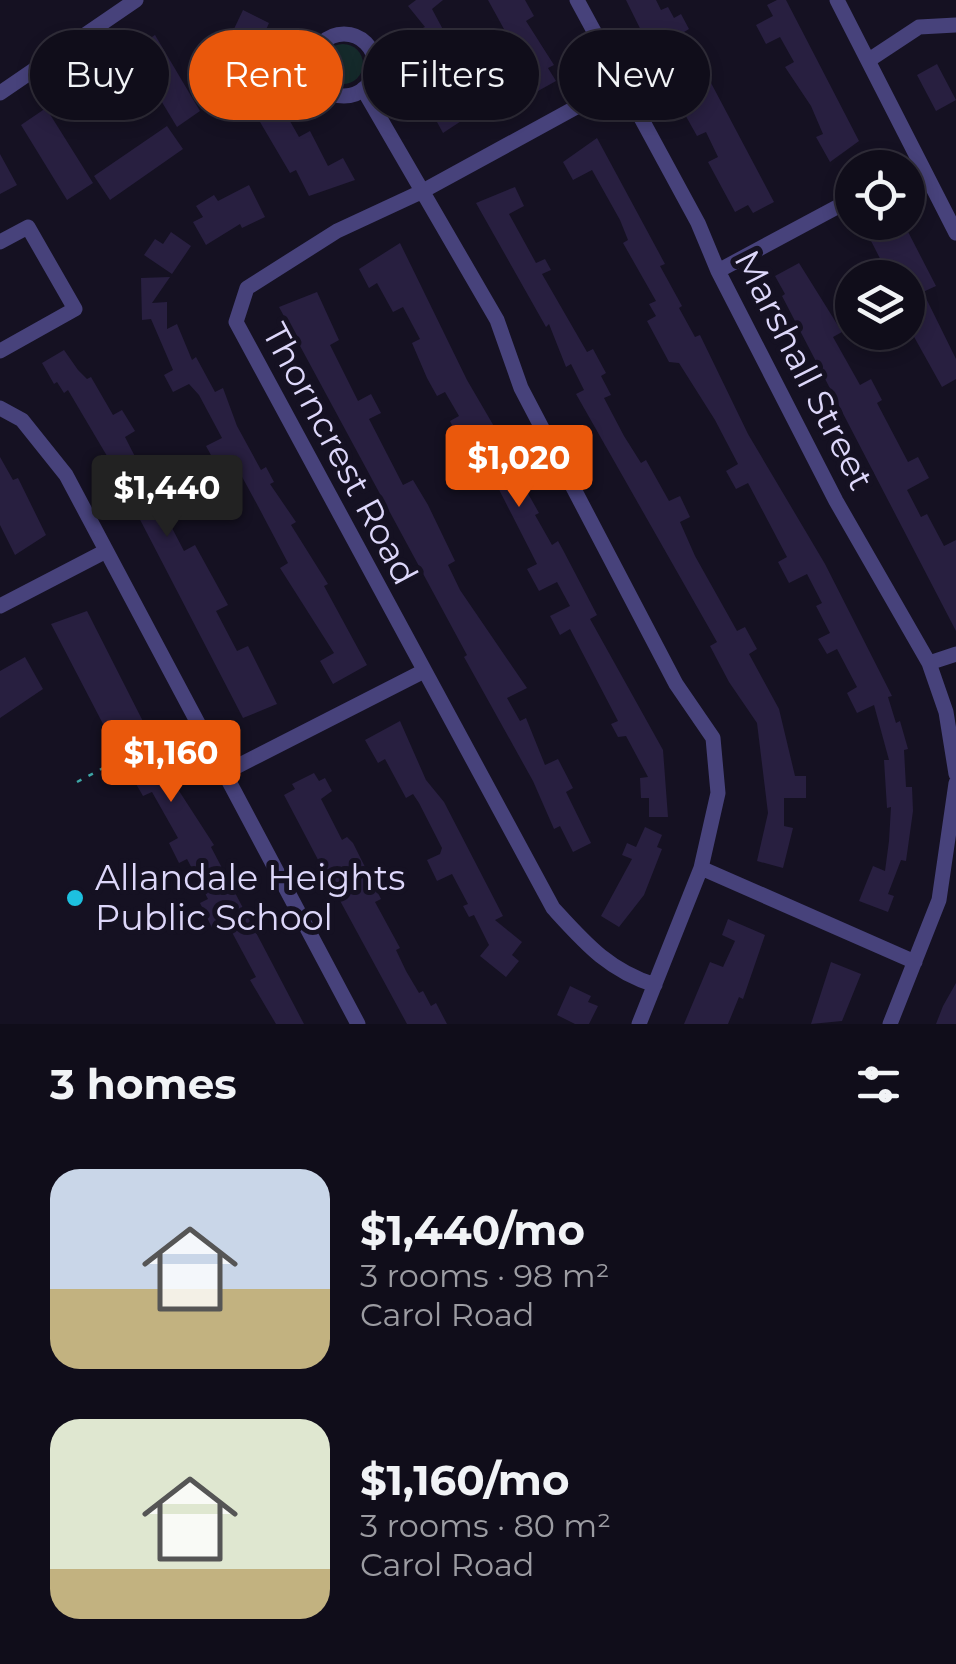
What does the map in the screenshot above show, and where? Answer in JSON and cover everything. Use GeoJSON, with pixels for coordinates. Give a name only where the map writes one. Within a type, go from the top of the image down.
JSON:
{"type":"FeatureCollection","features":[{"type":"Feature","properties":{"kind":"street"},"geometry":{"type":"LineString","coordinates":[[2,86],[136,0]]}},
{"type":"Feature","properties":{"kind":"street","name":"Marshall Street"},"geometry":{"type":"LineString","coordinates":[[578,0],[595,30]]}},
{"type":"Feature","properties":{"kind":"street"},"geometry":{"type":"LineString","coordinates":[[837,0],[914,150]]}},
{"type":"Feature","properties":{"kind":"street"},"geometry":{"type":"LineString","coordinates":[[869,60],[919,27],[956,25]]}},
{"type":"Feature","properties":{"kind":"street"},"geometry":{"type":"LineString","coordinates":[[350,34],[367,44],[374,72],[363,90],[344,96],[318,82],[313,62],[322,43],[350,34]]}},
{"type":"Feature","properties":{"kind":"street","name":"Thorncrest Road"},"geometry":{"type":"LineString","coordinates":[[559,117],[421,192],[337,232],[247,288],[236,322],[552,908],[598,957],[620,974],[655,985]]}},
{"type":"Feature","properties":{"kind":"street"},"geometry":{"type":"LineString","coordinates":[[380,120],[496,320],[521,388],[676,684],[713,738],[718,793],[701,868],[639,1024]]}},
{"type":"Feature","properties":{"kind":"street","name":"Marshall Street"},"geometry":{"type":"LineString","coordinates":[[644,120],[836,501],[929,663],[946,712],[956,774]]}},
{"type":"Feature","properties":{"kind":"street"},"geometry":{"type":"LineString","coordinates":[[925,171],[956,233]]}},
{"type":"Feature","properties":{"kind":"street"},"geometry":{"type":"LineString","coordinates":[[718,271],[835,208]]}},
{"type":"Feature","properties":{"kind":"street"},"geometry":{"type":"LineString","coordinates":[[0,242],[28,226],[75,310],[0,351]]}},
{"type":"Feature","properties":{"kind":"street"},"geometry":{"type":"LineString","coordinates":[[0,408],[22,420],[66,475],[358,1024]]}},
{"type":"Feature","properties":{"kind":"street"},"geometry":{"type":"LineString","coordinates":[[0,606],[106,551]]}},
{"type":"Feature","properties":{"kind":"street"},"geometry":{"type":"LineString","coordinates":[[929,663],[956,654]]}},
{"type":"Feature","properties":{"kind":"street"},"geometry":{"type":"LineString","coordinates":[[222,774],[422,672]]}},
{"type":"Feature","properties":{"kind":"street"},"geometry":{"type":"LineString","coordinates":[[890,1024],[939,900],[956,783]]}},
{"type":"Feature","properties":{"kind":"street"},"geometry":{"type":"LineString","coordinates":[[701,868],[915,962]]}},
{"type":"Feature","properties":{"kind":"path"},"geometry":{"type":"LineString","coordinates":[[77,782],[195,720]]}},
{"type":"Feature","properties":{"kind":"green space"},"geometry":{"type":"Polygon","coordinates":[[[343,44],[361,56],[361,72],[343,84],[343,44]]]}},
{"type":"Feature","properties":{"kind":"building"},"geometry":{"type":"Polygon","coordinates":[[[416,0],[443,0],[432,9],[443,30],[418,30],[425,27],[408,6],[416,0]]]}},
{"type":"Feature","properties":{"kind":"building"},"geometry":{"type":"Polygon","coordinates":[[[488,0],[525,0],[534,16],[526,21],[532,30],[504,30],[488,0]]]}},
{"type":"Feature","properties":{"kind":"building"},"geometry":{"type":"Polygon","coordinates":[[[626,0],[656,0],[661,10],[668,7],[674,18],[681,14],[689,29],[687,30],[641,30],[626,0]]]}},
{"type":"Feature","properties":{"kind":"building"},"geometry":{"type":"Polygon","coordinates":[[[786,0],[859,141],[847,150],[835,150],[835,158],[830,162],[816,137],[823,134],[811,106],[785,67],[794,62],[780,37],[766,44],[756,25],[773,16],[767,5],[786,0]]]}},
{"type":"Feature","properties":{"kind":"building"},"geometry":{"type":"Polygon","coordinates":[[[243,10],[269,23],[266,30],[233,30],[243,10]]]}},
{"type":"Feature","properties":{"kind":"building"},"geometry":{"type":"Polygon","coordinates":[[[539,41],[554,65],[548,68],[556,81],[539,90],[539,41]]]}},
{"type":"Feature","properties":{"kind":"building"},"geometry":{"type":"Polygon","coordinates":[[[169,59],[189,92],[189,119],[177,127],[169,114],[169,59]]]}},
{"type":"Feature","properties":{"kind":"building"},"geometry":{"type":"Polygon","coordinates":[[[937,64],[956,100],[936,111],[917,75],[937,64]]]}},
{"type":"Feature","properties":{"kind":"building"},"geometry":{"type":"Polygon","coordinates":[[[710,81],[774,202],[753,213],[748,205],[735,212],[708,162],[718,157],[706,132],[697,136],[688,120],[710,120],[710,81]]]}},
{"type":"Feature","properties":{"kind":"building"},"geometry":{"type":"Polygon","coordinates":[[[30,119],[54,120],[93,183],[67,200],[21,125],[30,119]]]}},
{"type":"Feature","properties":{"kind":"building"},"geometry":{"type":"Polygon","coordinates":[[[259,120],[289,120],[299,137],[310,131],[328,166],[343,158],[355,180],[309,196],[296,170],[290,173],[259,120]]]}},
{"type":"Feature","properties":{"kind":"building"},"geometry":{"type":"Polygon","coordinates":[[[436,120],[463,120],[443,133],[436,120]]]}},
{"type":"Feature","properties":{"kind":"building"},"geometry":{"type":"Polygon","coordinates":[[[167,126],[183,149],[110,200],[94,176],[167,126]]]}},
{"type":"Feature","properties":{"kind":"building"},"geometry":{"type":"Polygon","coordinates":[[[597,138],[665,264],[660,266],[682,306],[679,308],[695,337],[700,335],[748,434],[825,564],[892,696],[888,697],[908,749],[904,750],[906,787],[912,787],[913,811],[906,861],[901,860],[888,894],[894,896],[888,912],[859,901],[873,866],[885,871],[889,841],[891,807],[887,808],[884,760],[889,760],[874,705],[857,713],[847,693],[857,687],[837,649],[827,654],[818,639],[830,633],[816,606],[822,603],[807,574],[789,583],[778,562],[787,557],[748,483],[736,489],[726,471],[738,464],[679,363],[669,362],[647,321],[656,316],[649,304],[656,301],[623,243],[628,240],[620,220],[592,170],[573,180],[563,162],[597,138]]]}},
{"type":"Feature","properties":{"kind":"building"},"geometry":{"type":"Polygon","coordinates":[[[0,154],[17,185],[0,194],[0,154]]]}},
{"type":"Feature","properties":{"kind":"building"},"geometry":{"type":"Polygon","coordinates":[[[249,185],[265,217],[242,228],[240,224],[206,245],[193,222],[203,217],[196,206],[214,195],[218,201],[249,185]]]}},
{"type":"Feature","properties":{"kind":"building"},"geometry":{"type":"Polygon","coordinates":[[[515,187],[524,206],[509,214],[536,263],[545,259],[551,270],[542,274],[587,352],[593,349],[606,373],[601,376],[611,395],[604,398],[641,463],[646,460],[669,501],[680,496],[690,517],[680,522],[695,556],[737,631],[745,627],[757,649],[749,654],[779,709],[795,776],[806,776],[806,798],[784,798],[784,826],[793,828],[783,868],[757,861],[768,813],[757,723],[729,682],[710,646],[717,642],[576,394],[584,390],[571,364],[566,367],[549,324],[546,327],[476,203],[515,187]]]}},
{"type":"Feature","properties":{"kind":"building"},"geometry":{"type":"Polygon","coordinates":[[[171,232],[191,246],[172,274],[144,255],[155,239],[163,244],[171,232]]]}},
{"type":"Feature","properties":{"kind":"building"},"geometry":{"type":"Polygon","coordinates":[[[871,240],[912,240],[923,260],[881,260],[871,240]]]}},
{"type":"Feature","properties":{"kind":"building"},"geometry":{"type":"Polygon","coordinates":[[[400,243],[467,380],[530,488],[526,490],[539,513],[535,515],[552,545],[558,541],[563,550],[597,615],[590,619],[663,750],[668,817],[649,817],[649,798],[641,798],[640,778],[648,777],[626,736],[618,737],[611,724],[618,721],[570,629],[560,635],[550,616],[570,606],[557,582],[539,591],[527,569],[537,564],[486,464],[475,470],[465,452],[450,421],[459,416],[445,392],[437,396],[427,378],[412,343],[420,339],[403,307],[393,312],[377,283],[369,288],[359,269],[400,243]]]}},
{"type":"Feature","properties":{"kind":"building"},"geometry":{"type":"Polygon","coordinates":[[[799,263],[835,321],[835,350],[840,350],[860,385],[871,379],[882,400],[877,403],[908,462],[918,457],[929,478],[907,490],[921,517],[927,514],[944,546],[956,540],[956,631],[782,296],[785,294],[775,276],[799,263]]]}},
{"type":"Feature","properties":{"kind":"building"},"geometry":{"type":"Polygon","coordinates":[[[925,265],[936,286],[925,291],[925,265]]]}},
{"type":"Feature","properties":{"kind":"building"},"geometry":{"type":"Polygon","coordinates":[[[170,277],[152,303],[167,302],[167,329],[177,324],[192,360],[196,357],[215,392],[223,388],[237,426],[261,470],[266,467],[274,482],[270,484],[296,522],[291,525],[328,584],[324,586],[367,665],[333,684],[320,661],[334,653],[280,568],[288,563],[259,508],[234,462],[219,470],[206,446],[222,438],[199,395],[189,384],[173,392],[164,375],[173,370],[151,319],[142,320],[141,278],[170,277]]]}},
{"type":"Feature","properties":{"kind":"building"},"geometry":{"type":"Polygon","coordinates":[[[317,292],[339,340],[330,345],[358,401],[371,394],[381,413],[369,419],[403,485],[413,480],[455,561],[448,565],[460,590],[527,688],[507,698],[520,721],[526,718],[545,765],[558,759],[573,788],[566,792],[591,843],[573,852],[560,826],[554,829],[533,781],[464,657],[467,655],[279,307],[317,292]]]}},
{"type":"Feature","properties":{"kind":"building"},"geometry":{"type":"Polygon","coordinates":[[[925,296],[956,359],[956,379],[942,387],[921,350],[925,350],[925,296]]]}},
{"type":"Feature","properties":{"kind":"building"},"geometry":{"type":"Polygon","coordinates":[[[64,350],[87,379],[91,377],[113,415],[122,410],[135,431],[125,437],[149,484],[159,478],[170,497],[159,503],[184,551],[195,545],[228,605],[216,611],[237,651],[248,646],[277,704],[243,718],[107,456],[68,390],[64,393],[57,382],[54,384],[42,363],[64,350]]]}},
{"type":"Feature","properties":{"kind":"building"},"geometry":{"type":"Polygon","coordinates":[[[0,457],[13,480],[18,478],[46,535],[15,555],[0,525],[0,457]]]}},
{"type":"Feature","properties":{"kind":"building"},"geometry":{"type":"Polygon","coordinates":[[[87,611],[158,751],[162,749],[177,778],[172,780],[214,845],[211,847],[304,1024],[276,1024],[250,980],[256,977],[227,923],[213,930],[200,903],[208,899],[187,859],[179,863],[169,843],[178,838],[152,792],[143,796],[132,777],[150,767],[133,737],[115,747],[51,624],[87,611]]]}},
{"type":"Feature","properties":{"kind":"building"},"geometry":{"type":"Polygon","coordinates":[[[25,657],[43,689],[0,718],[0,671],[25,657]]]}},
{"type":"Feature","properties":{"kind":"building"},"geometry":{"type":"Polygon","coordinates":[[[400,721],[426,780],[444,802],[503,916],[495,920],[522,942],[512,955],[519,961],[506,977],[480,956],[489,945],[474,915],[469,917],[463,906],[468,904],[452,874],[437,881],[427,860],[440,854],[442,848],[419,803],[413,794],[406,798],[385,759],[378,763],[365,740],[400,721]]]}},
{"type":"Feature","properties":{"kind":"building"},"geometry":{"type":"Polygon","coordinates":[[[314,773],[319,781],[325,778],[332,791],[321,799],[342,840],[347,837],[353,843],[381,899],[375,902],[400,948],[396,950],[406,971],[431,1006],[436,1003],[447,1024],[407,1024],[325,873],[284,795],[295,789],[292,784],[314,773]]]}},
{"type":"Feature","properties":{"kind":"building"},"geometry":{"type":"Polygon","coordinates":[[[645,827],[662,835],[657,847],[662,849],[644,895],[619,927],[601,916],[632,859],[622,855],[627,843],[636,847],[645,827]]]}},
{"type":"Feature","properties":{"kind":"building"},"geometry":{"type":"Polygon","coordinates":[[[728,919],[765,935],[743,999],[739,997],[728,1024],[684,1024],[710,962],[723,967],[735,941],[722,935],[728,919]]]}},
{"type":"Feature","properties":{"kind":"building"},"geometry":{"type":"Polygon","coordinates":[[[831,962],[861,974],[842,1021],[811,1024],[831,962]]]}},
{"type":"Feature","properties":{"kind":"building"},"geometry":{"type":"Polygon","coordinates":[[[956,983],[956,1024],[936,1024],[943,1006],[956,983]]]}},
{"type":"Feature","properties":{"kind":"building"},"geometry":{"type":"Polygon","coordinates":[[[570,986],[591,996],[588,1002],[598,1006],[589,1024],[575,1024],[557,1015],[570,986]]]}},
{"type":"Feature","properties":{"kind":"place","name":"Allandale Heights Public School"},"geometry":{"type":"Point","coordinates":[75,898]}}]}
